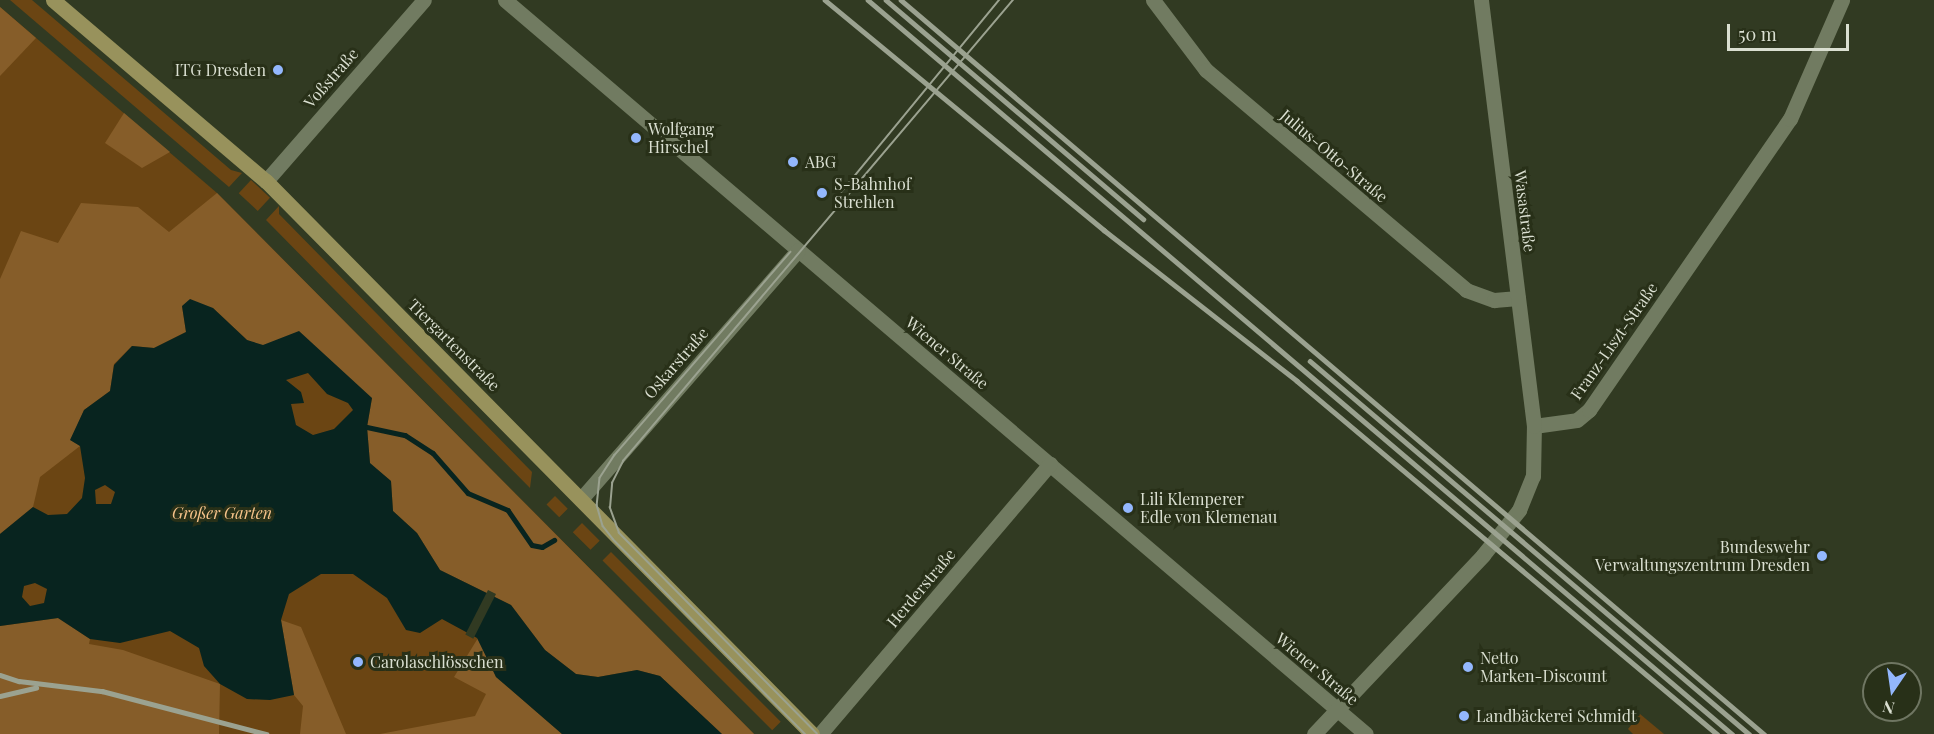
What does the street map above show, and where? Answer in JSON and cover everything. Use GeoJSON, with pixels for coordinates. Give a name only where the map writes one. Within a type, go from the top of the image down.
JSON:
{"type":"FeatureCollection","features":[{"type":"Feature","properties":{"kind":"main road","name":"Tiergartenstraße"},"geometry":{"type":"LineString","coordinates":[[53,0],[266,181],[812,734]]}},
{"type":"Feature","properties":{"kind":"street","name":"Voßstraße"},"geometry":{"type":"LineString","coordinates":[[266,181],[424,0]]}},
{"type":"Feature","properties":{"kind":"street","name":"Wiener Straße"},"geometry":{"type":"LineString","coordinates":[[505,0],[1366,734]]}},
{"type":"Feature","properties":{"kind":"street","name":"Julius-Otto-Straße"},"geometry":{"type":"LineString","coordinates":[[1153,0],[1206,70],[1458,283],[1494,300],[1518,298]]}},
{"type":"Feature","properties":{"kind":"street","name":"Wasastraße"},"geometry":{"type":"LineString","coordinates":[[1481,0],[1534,426]]}},
{"type":"Feature","properties":{"kind":"street","name":"Franz-Liszt-Straße"},"geometry":{"type":"LineString","coordinates":[[1534,426],[1577,420],[1589,410],[1790,119],[1842,0]]}},
{"type":"Feature","properties":{"kind":"street","name":"Oskarstraße"},"geometry":{"type":"LineString","coordinates":[[581,499],[798,250]]}},
{"type":"Feature","properties":{"kind":"street"},"geometry":{"type":"LineString","coordinates":[[1314,734],[1483,555],[1519,510],[1533,476],[1534,426]]}},
{"type":"Feature","properties":{"kind":"street","name":"Herderstraße"},"geometry":{"type":"LineString","coordinates":[[820,734],[1050,464]]}},
{"type":"Feature","properties":{"kind":"green space"},"geometry":{"type":"Polygon","coordinates":[[[10,0],[32,0],[231,170],[242,173],[229,187],[10,0]]]}},
{"type":"Feature","properties":{"kind":"green space","name":"Großer Garten"},"geometry":{"type":"Polygon","coordinates":[[[0,7],[217,193],[754,734],[0,734],[0,7]]]}},
{"type":"Feature","properties":{"kind":"green space"},"geometry":{"type":"Polygon","coordinates":[[[251,180],[270,198],[258,211],[239,193],[251,180]]]}},
{"type":"Feature","properties":{"kind":"green space"},"geometry":{"type":"Polygon","coordinates":[[[279,206],[279,214],[532,472],[530,488],[266,220],[279,206]]]}},
{"type":"Feature","properties":{"kind":"green space"},"geometry":{"type":"Polygon","coordinates":[[[555,496],[568,509],[559,517],[547,504],[555,496]]]}},
{"type":"Feature","properties":{"kind":"green space"},"geometry":{"type":"Polygon","coordinates":[[[582,523],[600,541],[590,550],[573,532],[582,523]]]}},
{"type":"Feature","properties":{"kind":"green space"},"geometry":{"type":"Polygon","coordinates":[[[611,552],[781,722],[772,730],[603,560],[611,552]]]}},
{"type":"Feature","properties":{"kind":"green space"},"geometry":{"type":"Polygon","coordinates":[[[1640,714],[1664,734],[1633,734],[1628,729],[1640,714]]]}},
{"type":"Feature","properties":{"kind":"shaded area"},"geometry":{"type":"Polygon","coordinates":[[[0,7],[36,38],[0,76],[0,7]]]}},
{"type":"Feature","properties":{"kind":"shaded area"},"geometry":{"type":"Polygon","coordinates":[[[124,113],[170,152],[142,168],[105,143],[124,113]]]}},
{"type":"Feature","properties":{"kind":"shaded area"},"geometry":{"type":"Polygon","coordinates":[[[217,193],[754,734],[722,734],[660,676],[637,670],[598,677],[576,674],[545,650],[511,605],[440,570],[417,533],[393,511],[391,481],[370,464],[367,427],[372,398],[247,340],[213,308],[182,306],[186,332],[154,348],[132,346],[114,364],[110,391],[84,410],[71,440],[80,446],[40,477],[33,507],[0,534],[0,279],[21,231],[58,243],[81,203],[138,207],[169,232],[217,193]]]}},
{"type":"Feature","properties":{"kind":"shaded area"},"geometry":{"type":"Polygon","coordinates":[[[58,618],[90,639],[89,644],[123,650],[220,684],[219,734],[0,734],[0,626],[58,618]]]}},
{"type":"Feature","properties":{"kind":"shaded area"},"geometry":{"type":"Polygon","coordinates":[[[281,620],[301,627],[346,734],[300,734],[303,706],[294,695],[281,620]]]}},
{"type":"Feature","properties":{"kind":"shaded area"},"geometry":{"type":"Polygon","coordinates":[[[478,638],[496,677],[562,734],[380,734],[475,716],[486,694],[454,677],[478,638]]]}},
{"type":"Feature","properties":{"kind":"water"},"geometry":{"type":"Polygon","coordinates":[[[190,299],[213,308],[247,340],[263,345],[299,331],[372,398],[367,427],[370,463],[391,481],[393,511],[417,533],[440,570],[511,605],[545,650],[576,674],[598,677],[637,670],[660,676],[722,734],[562,734],[496,677],[477,638],[442,619],[420,633],[406,630],[387,598],[353,574],[321,574],[289,594],[281,620],[294,695],[270,700],[247,699],[220,684],[204,666],[199,648],[170,631],[120,643],[90,639],[58,618],[0,626],[0,534],[33,507],[48,515],[67,514],[82,498],[85,478],[80,446],[70,440],[84,410],[110,391],[114,365],[132,346],[154,348],[186,332],[182,306],[190,299]],[[308,373],[286,380],[301,392],[304,403],[291,404],[296,425],[313,435],[334,429],[353,410],[348,403],[327,394],[308,373]],[[105,485],[95,490],[96,504],[111,504],[115,492],[105,485]],[[35,583],[24,586],[22,597],[30,606],[44,603],[47,589],[35,583]]]}},
{"type":"Feature","properties":{"kind":"pier"},"geometry":{"type":"Polygon","coordinates":[[[488,590],[496,594],[473,639],[465,635],[488,590]]]}},
{"type":"Feature","properties":{"kind":"waterway"},"geometry":{"type":"LineString","coordinates":[[367,427],[405,435],[433,453],[468,493],[508,510],[532,545],[542,547],[554,540]]}},
{"type":"Feature","properties":{"kind":"tram line"},"geometry":{"type":"LineString","coordinates":[[834,201],[999,0]]}},
{"type":"Feature","properties":{"kind":"tram line"},"geometry":{"type":"LineString","coordinates":[[817,734],[619,533],[610,508],[612,483],[623,461],[1013,0]]}},
{"type":"Feature","properties":{"kind":"tram line"},"geometry":{"type":"LineString","coordinates":[[791,252],[615,455],[600,478],[597,505],[603,526],[613,539],[805,734]]}},
{"type":"Feature","properties":{"kind":"railway"},"geometry":{"type":"LineString","coordinates":[[825,0],[1104,230],[1297,381],[1717,734]]}},
{"type":"Feature","properties":{"kind":"railway"},"geometry":{"type":"LineString","coordinates":[[868,0],[1732,734]]}},
{"type":"Feature","properties":{"kind":"railway"},"geometry":{"type":"LineString","coordinates":[[886,0],[1143,219]]}},
{"type":"Feature","properties":{"kind":"railway"},"geometry":{"type":"LineString","coordinates":[[901,0],[1764,734]]}},
{"type":"Feature","properties":{"kind":"railway"},"geometry":{"type":"LineString","coordinates":[[1310,361],[1749,734]]}},
{"type":"Feature","properties":{"kind":"railway"},"geometry":{"type":"LineString","coordinates":[[0,675],[19,681],[102,691],[266,734]]}},
{"type":"Feature","properties":{"kind":"railway"},"geometry":{"type":"LineString","coordinates":[[0,696],[36,688]]}},
{"type":"Feature","properties":{"kind":"place","name":"ITG Dresden"},"geometry":{"type":"Point","coordinates":[278,70]}},
{"type":"Feature","properties":{"kind":"place","name":"Wolfgang Hirschel"},"geometry":{"type":"Point","coordinates":[636,138]}},
{"type":"Feature","properties":{"kind":"place","name":"ABG"},"geometry":{"type":"Point","coordinates":[793,162]}},
{"type":"Feature","properties":{"kind":"place","name":"S-Bahnhof Strehlen"},"geometry":{"type":"Point","coordinates":[822,193]}},
{"type":"Feature","properties":{"kind":"place","name":"Lili Klemperer Edle von Klemenau"},"geometry":{"type":"Point","coordinates":[1128,508]}},
{"type":"Feature","properties":{"kind":"place","name":"Bundeswehr Verwaltungszentrum Dresden"},"geometry":{"type":"Point","coordinates":[1822,556]}},
{"type":"Feature","properties":{"kind":"place","name":"Carolaschlösschen"},"geometry":{"type":"Point","coordinates":[358,662]}},
{"type":"Feature","properties":{"kind":"place","name":"Netto Marken-Discount"},"geometry":{"type":"Point","coordinates":[1468,667]}},
{"type":"Feature","properties":{"kind":"place","name":"Landbäckerei Schmidt"},"geometry":{"type":"Point","coordinates":[1464,716]}}]}
